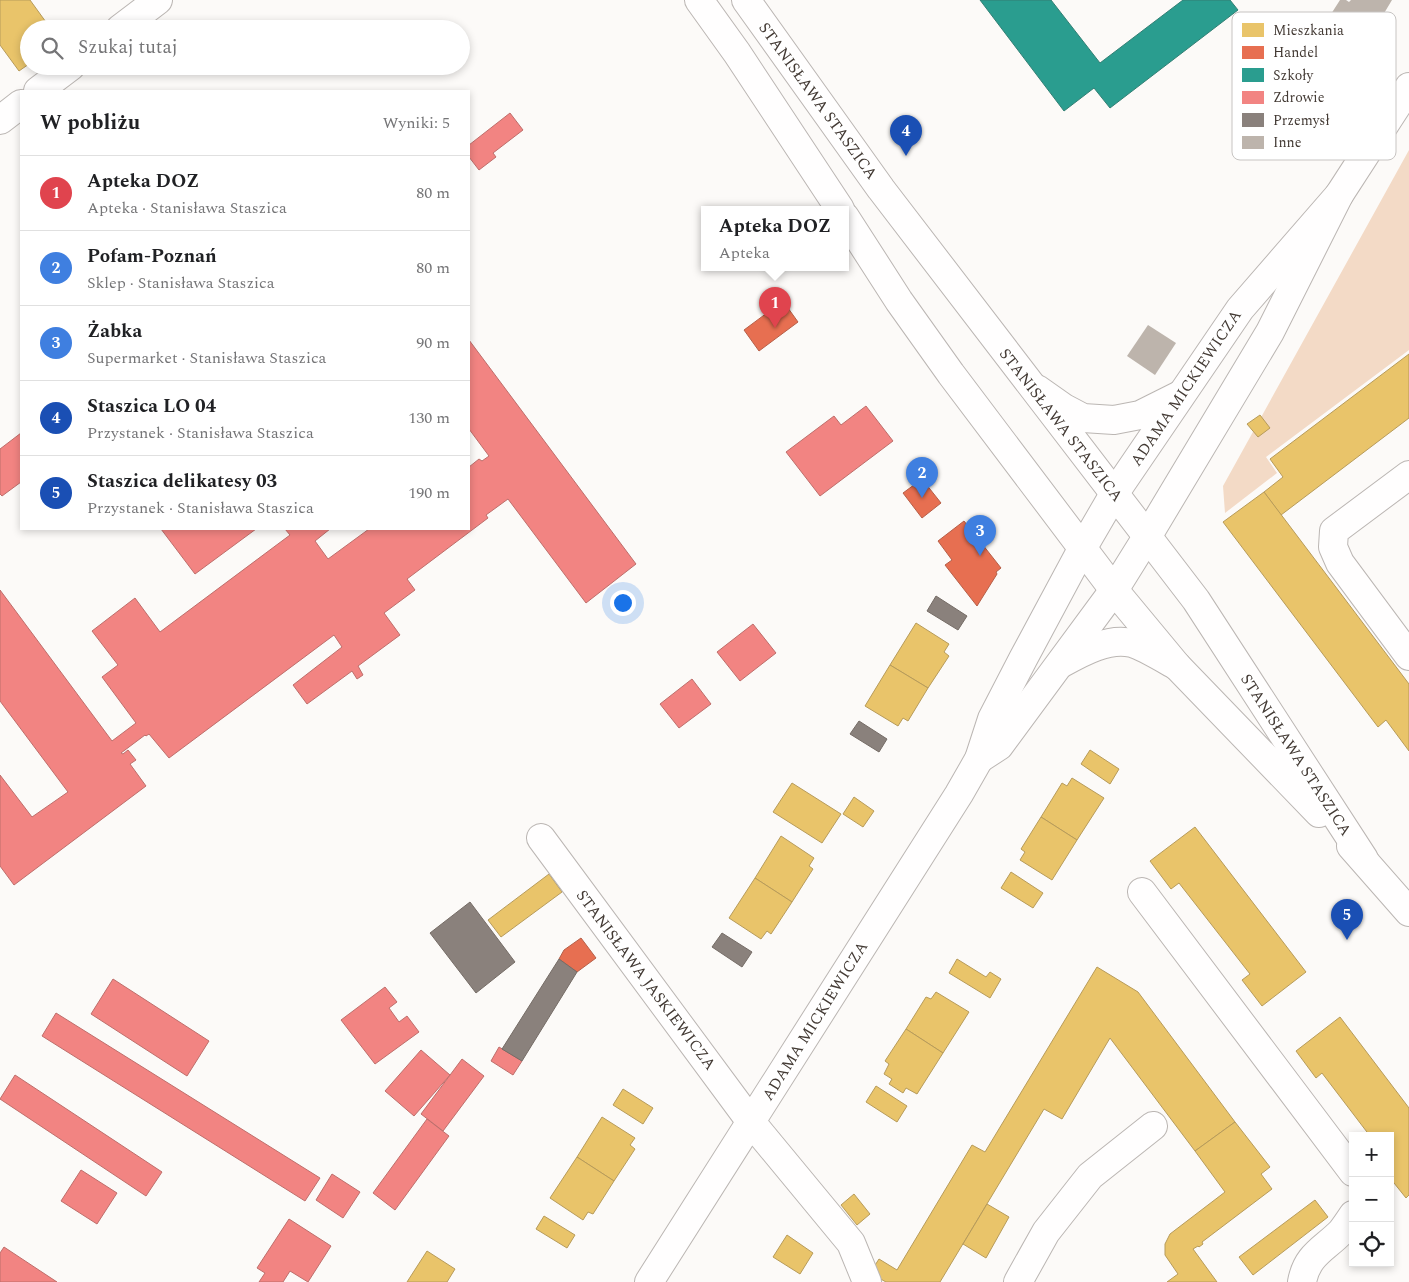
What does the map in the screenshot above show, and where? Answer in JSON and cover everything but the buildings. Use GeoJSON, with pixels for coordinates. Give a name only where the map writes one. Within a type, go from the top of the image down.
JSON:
{"type":"FeatureCollection","features":[{"type":"Feature","properties":{"kind":"street"},"geometry":{"type":"LineString","coordinates":[[132,20],[158,0]]}},
{"type":"Feature","properties":{"kind":"street"},"geometry":{"type":"LineString","coordinates":[[699,0],[737,53],[838,206]]}},
{"type":"Feature","properties":{"kind":"street","name":"STANISŁAWA STASZICA"},"geometry":{"type":"LineString","coordinates":[[746,0],[874,180],[1196,600],[1364,859]]}},
{"type":"Feature","properties":{"kind":"street"},"geometry":{"type":"LineString","coordinates":[[39,90],[59,75]]}},
{"type":"Feature","properties":{"kind":"street","name":"ADAMA MICKIEWICZA"},"geometry":{"type":"LineString","coordinates":[[1396,107],[1409,87]]}},
{"type":"Feature","properties":{"kind":"street"},"geometry":{"type":"LineString","coordinates":[[0,120],[20,105]]}},
{"type":"Feature","properties":{"kind":"street","name":"ADAMA MICKIEWICZA"},"geometry":{"type":"LineString","coordinates":[[979,759],[1000,746],[1114,590],[1148,537],[1270,332],[1339,195],[1362,160]]}},
{"type":"Feature","properties":{"kind":"street","name":"ADAMA MICKIEWICZA"},"geometry":{"type":"LineString","coordinates":[[649,1282],[979,759],[992,719],[1082,549],[1114,494],[1240,309],[1339,195]]}},
{"type":"Feature","properties":{"kind":"street","name":"STANISŁAWA STASZICA"},"geometry":{"type":"LineString","coordinates":[[849,223],[899,301],[951,374],[1114,590],[1177,666],[1364,859],[1409,912]]}},
{"type":"Feature","properties":{"kind":"street"},"geometry":{"type":"LineString","coordinates":[[1029,384],[1064,408],[1083,418],[1114,420],[1140,415],[1182,394]]}},
{"type":"Feature","properties":{"kind":"street"},"geometry":{"type":"LineString","coordinates":[[1409,475],[1334,531],[1333,547],[1340,563],[1409,656]]}},
{"type":"Feature","properties":{"kind":"street","name":"ADAMA MICKIEWICZA"},"geometry":{"type":"LineString","coordinates":[[1059,664],[1095,646],[1132,643],[1177,666]]}},
{"type":"Feature","properties":{"kind":"street","name":"STANISŁAWA JASKIEWICZA"},"geometry":{"type":"LineString","coordinates":[[541,838],[751,1122],[851,1243],[867,1282]]}},
{"type":"Feature","properties":{"kind":"street"},"geometry":{"type":"LineString","coordinates":[[1142,892],[1349,1167]]}},
{"type":"Feature","properties":{"kind":"street"},"geometry":{"type":"LineString","coordinates":[[1018,1282],[1046,1232],[1090,1176],[1154,1126]]}},
{"type":"Feature","properties":{"kind":"street"},"geometry":{"type":"LineString","coordinates":[[1302,1282],[1304,1269],[1313,1257],[1342,1231],[1349,1221]]}},
{"type":"Feature","properties":{"kind":"shaded area"},"geometry":{"type":"Polygon","coordinates":[[[1409,150],[1409,350],[1266,457],[1277,473],[1225,513],[1223,486],[1409,150]]]}},
{"type":"Feature","properties":{"kind":"place","name":"Staszica LO 04"},"geometry":{"type":"Point","coordinates":[906,156]}},
{"type":"Feature","properties":{"kind":"place","name":"Apteka DOZ"},"geometry":{"type":"Point","coordinates":[775,328]}},
{"type":"Feature","properties":{"kind":"place","name":"Pofam-Poznań"},"geometry":{"type":"Point","coordinates":[922,498]}},
{"type":"Feature","properties":{"kind":"place","name":"Żabka"},"geometry":{"type":"Point","coordinates":[980,556]}},
{"type":"Feature","properties":{"kind":"place","name":"Staszica delikatesy 03"},"geometry":{"type":"Point","coordinates":[1347,940]}}]}
